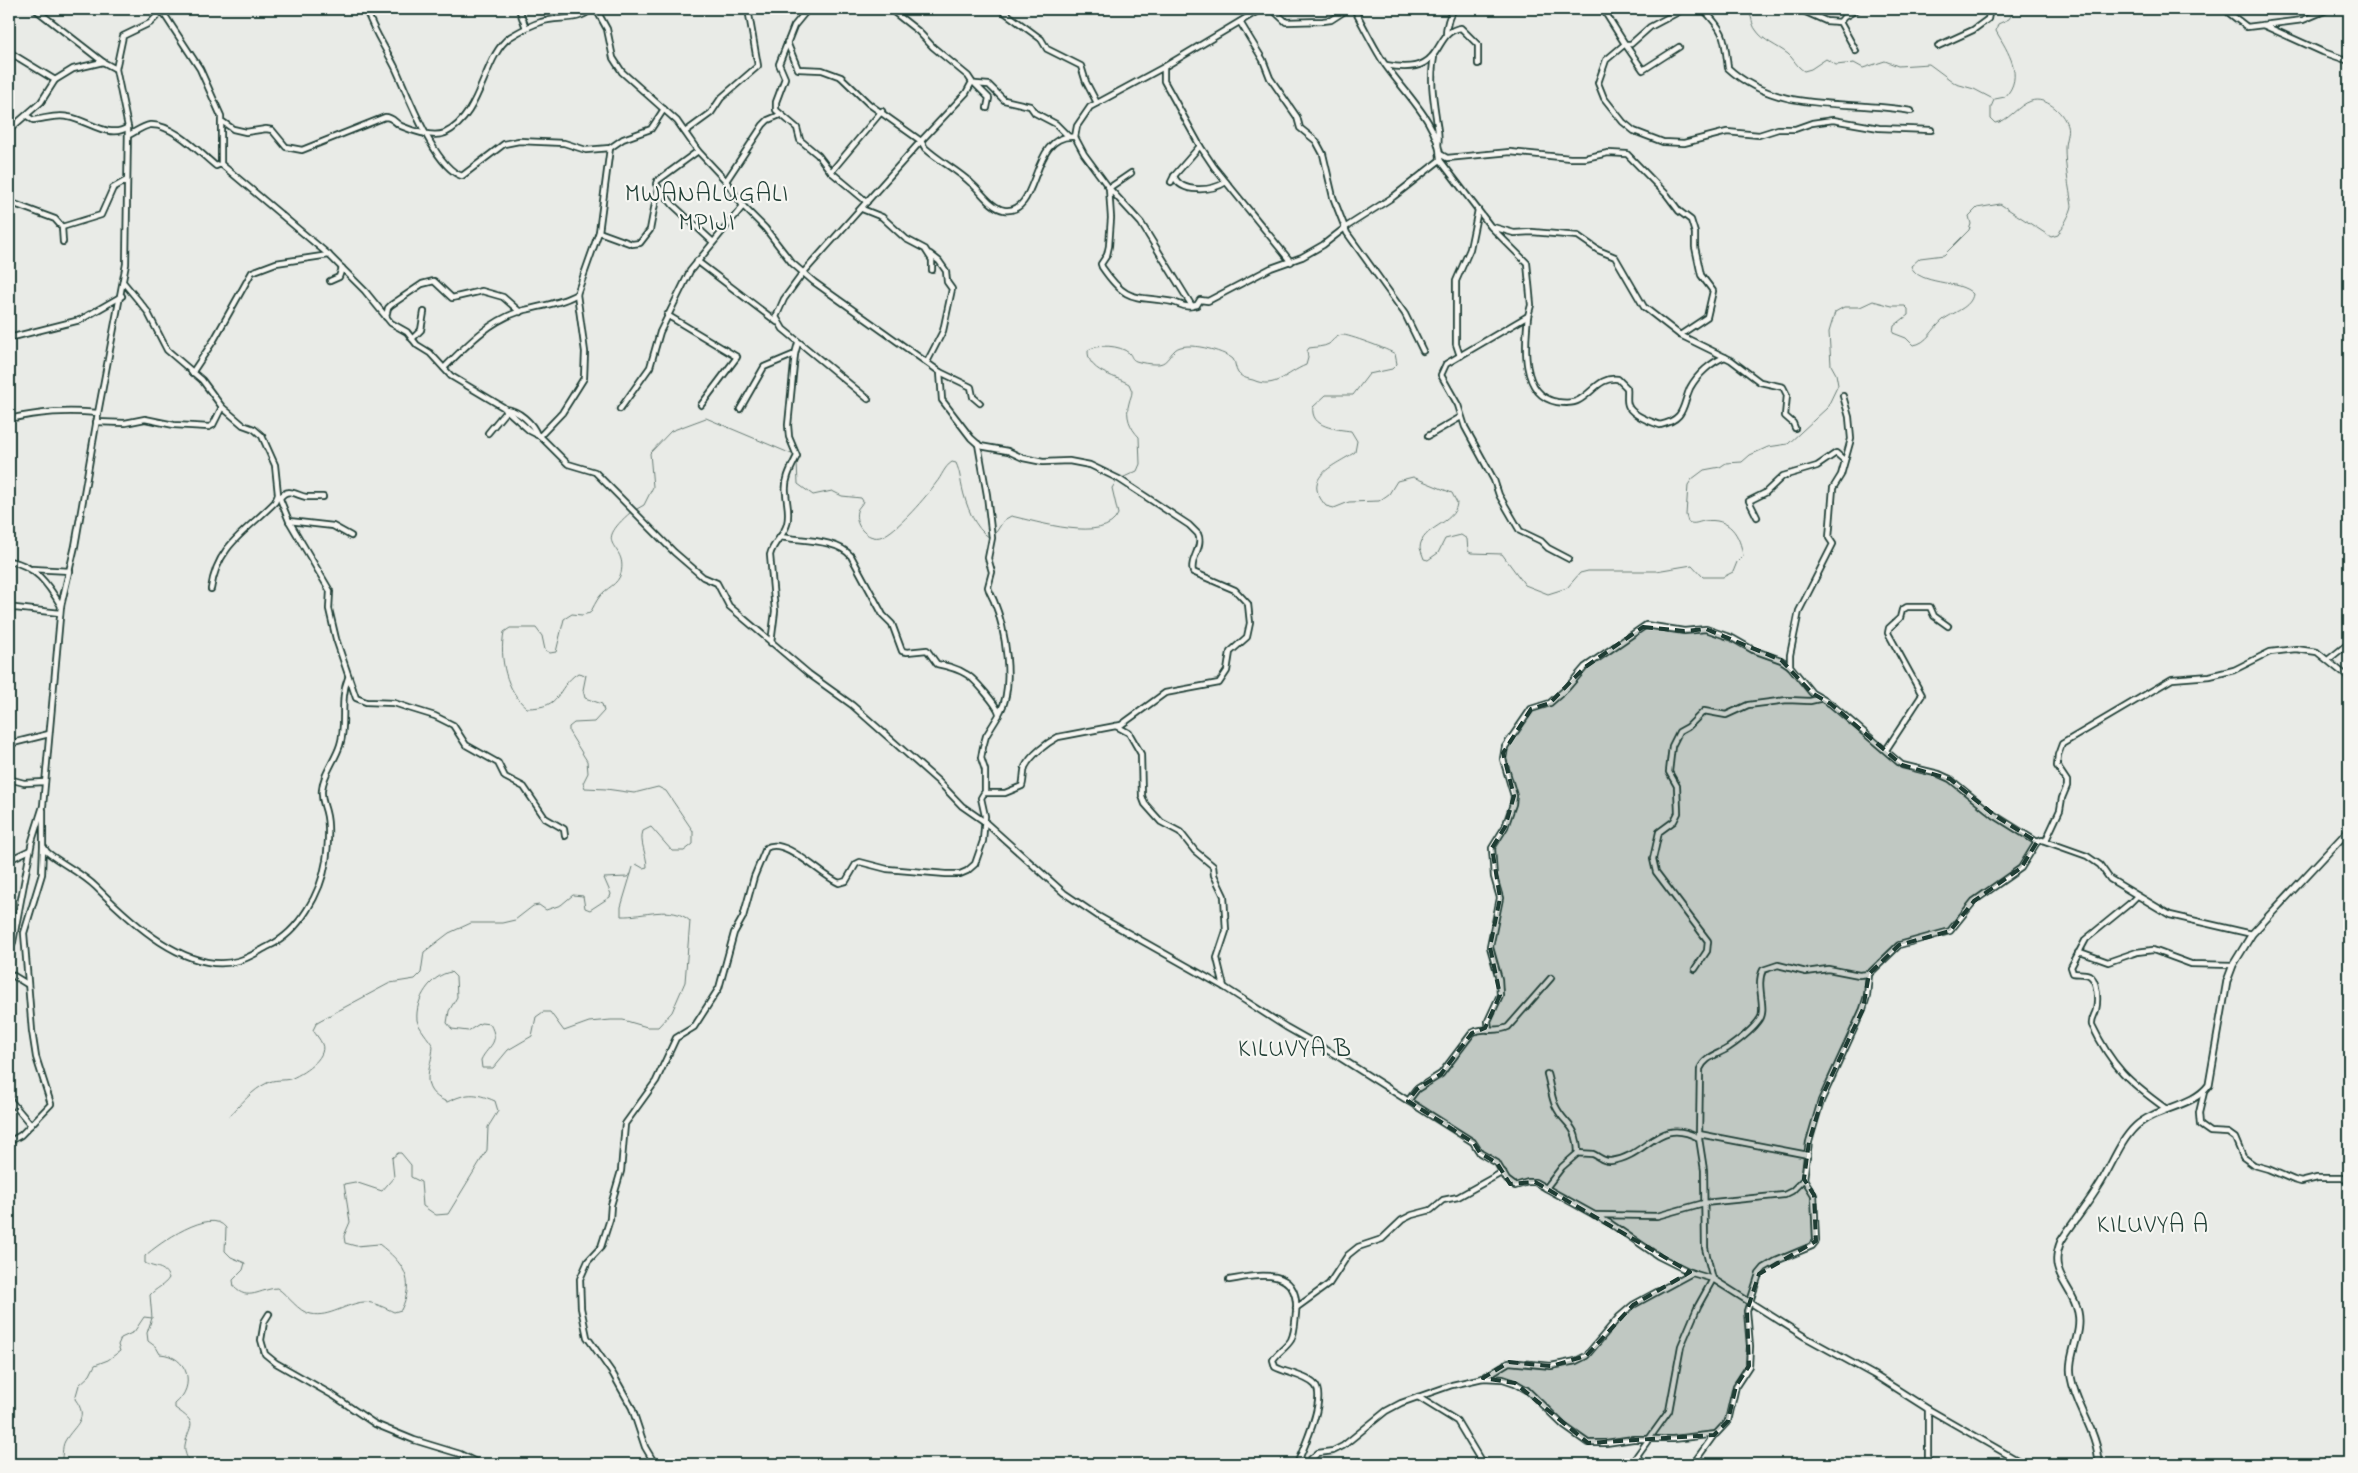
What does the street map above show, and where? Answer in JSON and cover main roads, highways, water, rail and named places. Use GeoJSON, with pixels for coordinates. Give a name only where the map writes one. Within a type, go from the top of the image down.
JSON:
{"type":"FeatureCollection","features":[{"type":"Feature","properties":{"kind":"waterway"},"geometry":{"type":"LineString","coordinates":[[1747,9],[1754,28],[1759,34],[1788,54],[1804,71],[1811,69],[1826,59],[1836,65],[1854,63],[1863,68],[1885,61],[1898,66],[1929,64],[1956,84],[1974,89],[1993,99]]}},
{"type":"Feature","properties":{"kind":"waterway"},"geometry":{"type":"LineString","coordinates":[[1995,99],[2005,97],[2014,81],[2012,64],[1996,31],[1998,24],[2009,19],[2015,9]]}},
{"type":"Feature","properties":{"kind":"waterway"},"geometry":{"type":"LineString","coordinates":[[1122,478],[1137,471],[1140,464],[1139,437],[1133,430],[1128,417],[1132,391],[1129,384],[1097,368],[1092,363],[1088,350],[1097,347],[1115,347],[1125,350],[1136,361],[1159,364],[1165,362],[1180,347],[1195,346],[1228,356],[1233,359],[1237,371],[1243,377],[1261,383],[1268,383],[1274,382],[1306,365],[1309,348],[1327,345],[1338,336],[1346,335],[1395,354],[1397,364],[1392,369],[1369,374],[1353,395],[1326,395],[1313,407],[1313,414],[1320,423],[1332,428],[1351,431],[1357,441],[1355,452],[1330,467],[1318,479],[1319,496],[1326,506],[1334,508],[1349,502],[1379,501],[1389,494],[1397,481],[1413,477],[1452,493],[1457,503],[1451,516],[1426,535],[1422,541],[1420,548],[1424,559],[1428,560],[1438,553],[1445,539],[1461,535],[1467,539],[1468,551],[1471,553],[1502,554],[1525,585],[1548,594],[1567,588],[1580,573],[1588,571],[1656,571],[1692,565],[1703,577],[1723,577],[1733,572],[1737,562],[1743,556],[1742,548],[1732,529],[1721,522],[1713,520],[1688,522],[1686,515],[1688,485],[1692,479],[1704,470],[1720,467],[1726,463],[1742,462],[1750,455],[1768,447],[1788,444],[1827,408],[1838,385],[1836,374],[1831,365],[1829,332],[1835,312],[1844,307],[1860,307],[1873,301],[1892,306],[1905,306],[1908,309],[1908,315],[1894,326],[1893,333],[1906,338],[1913,345],[1918,344],[1926,339],[1939,323],[1969,303],[1973,294],[1959,286],[1922,277],[1911,266],[1920,258],[1944,255],[1969,230],[1971,224],[1969,216],[1977,208],[2000,204],[2051,237],[2058,235],[2062,228],[2072,206],[2067,177],[2065,148],[2067,125],[2065,120],[2053,106],[2036,100],[2026,103],[2004,120],[1995,123],[1991,119],[1991,107],[1994,100]]}},
{"type":"Feature","properties":{"kind":"waterway"},"geometry":{"type":"LineString","coordinates":[[635,510],[644,505],[653,487],[650,453],[671,431],[706,418],[794,455]]}},
{"type":"Feature","properties":{"kind":"waterway"},"geometry":{"type":"LineString","coordinates":[[797,462],[798,484],[813,495],[832,491],[842,496],[861,498],[863,501],[856,517],[860,528],[868,535],[874,537],[885,535],[898,525],[926,496],[947,466],[952,462],[956,463],[972,516],[979,528],[990,538]]}},
{"type":"Feature","properties":{"kind":"waterway"},"geometry":{"type":"LineString","coordinates":[[993,537],[1004,520],[1011,516],[1069,528],[1100,528],[1111,523],[1118,514],[1112,488],[1118,479]]}},
{"type":"Feature","properties":{"kind":"waterway"},"geometry":{"type":"LineString","coordinates":[[190,1464],[185,1447],[191,1425],[190,1421],[175,1408],[175,1404],[182,1397],[186,1389],[186,1373],[183,1366],[177,1360],[160,1354],[156,1347],[148,1341],[147,1333],[152,1318],[150,1295],[169,1278],[162,1269],[145,1263],[145,1256],[161,1243],[185,1229],[209,1221],[219,1222],[226,1228],[225,1251],[231,1257],[245,1263],[243,1270],[233,1280],[234,1287],[244,1294],[254,1294],[277,1288],[306,1313],[318,1315],[364,1302],[376,1304],[394,1312],[401,1310],[405,1299],[407,1281],[405,1272],[395,1258],[379,1244],[356,1246],[345,1243],[344,1236],[350,1222],[344,1184],[355,1182],[382,1191],[394,1177],[392,1158],[401,1153],[411,1165],[411,1177],[421,1182],[423,1206],[436,1215],[448,1214],[487,1150],[488,1127],[498,1111],[495,1101],[481,1096],[465,1095],[447,1102],[437,1097],[432,1091],[428,1078],[433,1046],[417,1020],[417,1012],[422,996],[431,983],[444,974],[451,972],[456,977],[457,997],[449,1011],[447,1023],[452,1029],[468,1031],[481,1023],[490,1024],[494,1040],[481,1060],[482,1068],[493,1068],[508,1050],[532,1036],[536,1017],[543,1012],[550,1012],[564,1031],[589,1022],[611,1020],[623,1020],[647,1027],[658,1027],[672,1012],[685,982],[690,921],[683,916],[666,912],[621,916],[621,907],[633,867],[636,864],[643,868],[647,867],[642,840],[643,831],[651,827],[672,851],[684,851],[693,844],[693,831],[666,791],[658,787],[634,793],[585,788],[583,783],[588,773],[587,761],[569,732],[569,727],[574,723],[594,722],[604,711],[602,704],[585,698],[583,690],[586,675],[578,673],[570,679],[553,701],[547,705],[527,708],[514,693],[509,683],[503,652],[504,632],[510,628],[536,628],[542,636],[545,650],[550,653],[556,652],[564,619],[572,614],[582,615],[590,613],[600,596],[619,577],[622,563],[620,555],[611,539],[613,532],[631,512]]}},
{"type":"Feature","properties":{"kind":"waterway"},"geometry":{"type":"LineString","coordinates":[[229,1117],[246,1098],[262,1086],[272,1081],[287,1080],[295,1077],[307,1070],[317,1060],[323,1049],[313,1030],[317,1022],[390,983],[415,979],[421,973],[424,952],[449,933],[471,923],[502,923],[515,920],[533,906],[539,905],[546,910],[561,905],[573,895],[583,896],[585,908],[590,910],[610,897],[611,894],[604,878],[627,877],[631,874]]}},
{"type":"Feature","properties":{"kind":"waterway"},"geometry":{"type":"LineString","coordinates":[[60,1464],[65,1441],[77,1426],[81,1417],[81,1412],[75,1399],[79,1385],[90,1375],[95,1365],[108,1360],[120,1351],[118,1345],[121,1338],[134,1332],[144,1317],[152,1318]]}},
{"type":"Feature","properties":{"kind":"district","name":"MWANALUGALI MPIJI"},"geometry":{"type":"Point","coordinates":[707,210]}},
{"type":"Feature","properties":{"kind":"district","name":"KILUVYA B"},"geometry":{"type":"Point","coordinates":[1295,1050]}},
{"type":"Feature","properties":{"kind":"district","name":"KILUVYA A"},"geometry":{"type":"Point","coordinates":[2153,1226]}}]}
